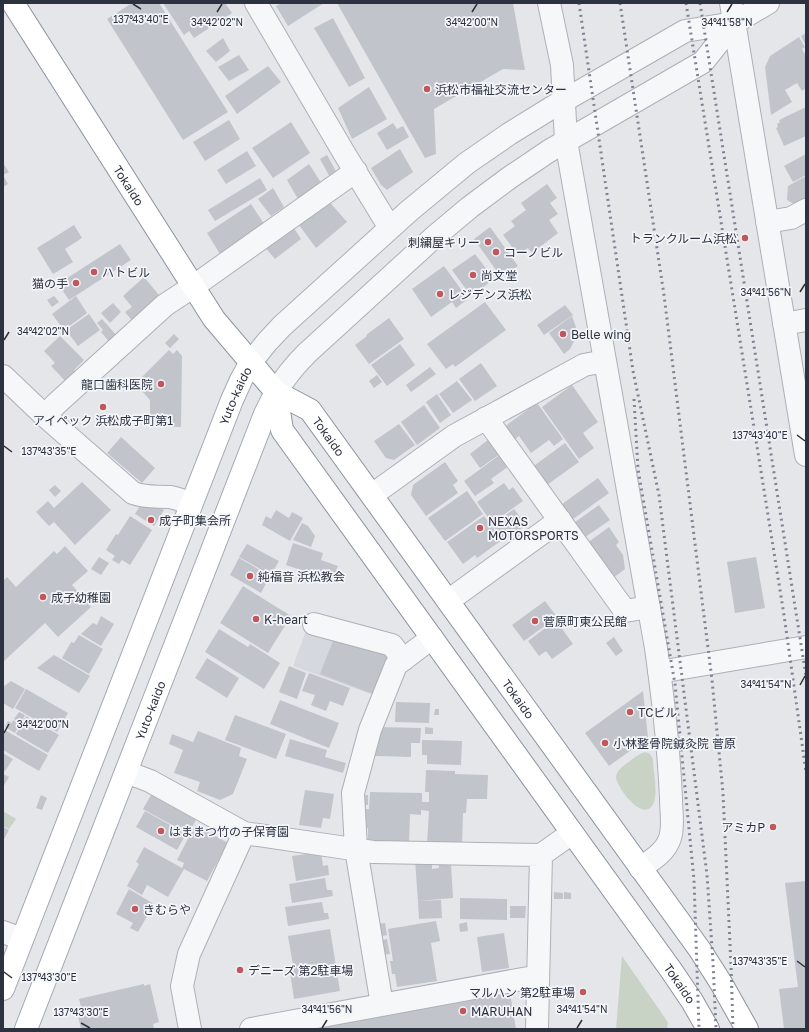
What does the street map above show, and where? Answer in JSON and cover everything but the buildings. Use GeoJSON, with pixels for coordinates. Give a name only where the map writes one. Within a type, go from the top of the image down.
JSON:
{"type":"FeatureCollection","features":[{"type":"Feature","properties":{"kind":"main road","name":"Tokaido"},"geometry":{"type":"LineString","coordinates":[[13,3],[214,319],[276,392],[310,410],[700,950],[747,1029]]}},
{"type":"Feature","properties":{"kind":"main road","name":"Yuto-kaido"},"geometry":{"type":"LineString","coordinates":[[3,989],[13,935],[191,504],[232,400],[251,362]]}},
{"type":"Feature","properties":{"kind":"main road","name":"Tokaido"},"geometry":{"type":"LineString","coordinates":[[276,392],[282,430],[671,970],[692,1001],[708,1029]]}},
{"type":"Feature","properties":{"kind":"main road","name":"Yuto-kaido"},"geometry":{"type":"LineString","coordinates":[[26,1029],[265,414],[276,392]]}},
{"type":"Feature","properties":{"kind":"street"},"geometry":{"type":"LineString","coordinates":[[256,3],[390,228]]}},
{"type":"Feature","properties":{"kind":"street"},"geometry":{"type":"LineString","coordinates":[[549,3],[562,65],[566,141],[660,672],[668,754],[672,830],[665,848],[659,855],[640,868]]}},
{"type":"Feature","properties":{"kind":"street"},"geometry":{"type":"LineString","coordinates":[[251,362],[282,326],[424,198],[467,163],[524,124],[685,31],[732,13],[768,3]]}},
{"type":"Feature","properties":{"kind":"street"},"geometry":{"type":"LineString","coordinates":[[276,392],[290,371],[308,353],[433,238],[470,207],[504,182],[566,141],[703,62],[732,13]]}},
{"type":"Feature","properties":{"kind":"street"},"geometry":{"type":"LineString","coordinates":[[732,13],[806,455]]}},
{"type":"Feature","properties":{"kind":"street"},"geometry":{"type":"LineString","coordinates":[[45,416],[55,405],[165,305],[356,171]]}},
{"type":"Feature","properties":{"kind":"street"},"geometry":{"type":"LineString","coordinates":[[767,222],[791,218],[806,210]]}},
{"type":"Feature","properties":{"kind":"street"},"geometry":{"type":"LineString","coordinates":[[784,324],[806,320]]}},
{"type":"Feature","properties":{"kind":"street"},"geometry":{"type":"LineString","coordinates":[[372,495],[454,436],[584,365],[605,361]]}},
{"type":"Feature","properties":{"kind":"street"},"geometry":{"type":"LineString","coordinates":[[3,376],[45,416],[133,493],[150,497],[172,497],[191,504]]}},
{"type":"Feature","properties":{"kind":"street"},"geometry":{"type":"LineString","coordinates":[[486,418],[625,611],[649,607]]}},
{"type":"Feature","properties":{"kind":"street"},"geometry":{"type":"LineString","coordinates":[[448,601],[560,520]]}},
{"type":"Feature","properties":{"kind":"street"},"geometry":{"type":"LineString","coordinates":[[314,624],[392,645],[403,660]]}},
{"type":"Feature","properties":{"kind":"street"},"geometry":{"type":"LineString","coordinates":[[382,1005],[356,850],[352,793],[370,730],[396,665],[432,638]]}},
{"type":"Feature","properties":{"kind":"street"},"geometry":{"type":"LineString","coordinates":[[660,672],[806,647]]}},
{"type":"Feature","properties":{"kind":"street"},"geometry":{"type":"LineString","coordinates":[[126,772],[150,782],[244,833],[356,850],[373,852],[541,855],[572,833]]}},
{"type":"Feature","properties":{"kind":"street"},"geometry":{"type":"LineString","coordinates":[[190,1029],[182,986],[189,954],[244,833]]}},
{"type":"Feature","properties":{"kind":"street"},"geometry":{"type":"LineString","coordinates":[[537,1029],[541,855]]}},
{"type":"Feature","properties":{"kind":"street"},"geometry":{"type":"LineString","coordinates":[[251,1029],[528,978],[538,978]]}},
{"type":"Feature","properties":{"kind":"shaded area","name":"K-heart"},"geometry":{"type":"Polygon","coordinates":[[[310,620],[393,654],[376,696],[293,666],[310,620]]]}},
{"type":"Feature","properties":{"kind":"shaded area"},"geometry":{"type":"Polygon","coordinates":[[[645,752],[650,754],[653,759],[656,792],[654,802],[650,808],[644,810],[638,807],[626,796],[617,782],[616,777],[619,770],[623,766],[645,752]]]}},
{"type":"Feature","properties":{"kind":"shaded area"},"geometry":{"type":"Polygon","coordinates":[[[3,811],[16,819],[9,829],[3,826],[3,811]]]}},
{"type":"Feature","properties":{"kind":"shaded area"},"geometry":{"type":"Polygon","coordinates":[[[622,956],[665,1018],[668,1023],[667,1029],[616,1029],[622,956]]]}},
{"type":"Feature","properties":{"kind":"railway"},"geometry":{"type":"LineString","coordinates":[[579,3],[633,371],[659,495],[707,875],[716,1029]]}},
{"type":"Feature","properties":{"kind":"railway"},"geometry":{"type":"LineString","coordinates":[[620,3],[664,295],[712,680],[723,793],[733,1029]]}},
{"type":"Feature","properties":{"kind":"railway"},"geometry":{"type":"LineString","coordinates":[[686,3],[784,615],[806,772]]}},
{"type":"Feature","properties":{"kind":"railway"},"geometry":{"type":"LineString","coordinates":[[700,3],[806,676]]}},
{"type":"Feature","properties":{"kind":"railway"},"geometry":{"type":"LineString","coordinates":[[634,399],[638,469],[675,684],[694,880],[699,1029]]}},
{"type":"Feature","properties":{"kind":"place","name":"浜松市福祉交流センター"},"geometry":{"type":"Point","coordinates":[427,89]}},
{"type":"Feature","properties":{"kind":"place","name":"トランクルーム浜松"},"geometry":{"type":"Point","coordinates":[745,238]}},
{"type":"Feature","properties":{"kind":"place","name":"刺繍屋キリー"},"geometry":{"type":"Point","coordinates":[488,242]}},
{"type":"Feature","properties":{"kind":"place","name":"コーノビル"},"geometry":{"type":"Point","coordinates":[496,252]}},
{"type":"Feature","properties":{"kind":"place","name":"ハトビル"},"geometry":{"type":"Point","coordinates":[94,272]}},
{"type":"Feature","properties":{"kind":"place","name":"尚文堂"},"geometry":{"type":"Point","coordinates":[473,275]}},
{"type":"Feature","properties":{"kind":"place","name":"猫の手"},"geometry":{"type":"Point","coordinates":[76,283]}},
{"type":"Feature","properties":{"kind":"place","name":"レジデンス浜松"},"geometry":{"type":"Point","coordinates":[440,294]}},
{"type":"Feature","properties":{"kind":"place","name":"Belle wing"},"geometry":{"type":"Point","coordinates":[563,334]}},
{"type":"Feature","properties":{"kind":"place","name":"龍口歯科医院"},"geometry":{"type":"Point","coordinates":[161,384]}},
{"type":"Feature","properties":{"kind":"place","name":"アイペック 浜松成子町第1"},"geometry":{"type":"Point","coordinates":[103,407]}},
{"type":"Feature","properties":{"kind":"place","name":"成子町集会所"},"geometry":{"type":"Point","coordinates":[151,520]}},
{"type":"Feature","properties":{"kind":"place","name":"NEXAS MOTORSPORTS"},"geometry":{"type":"Point","coordinates":[480,528]}},
{"type":"Feature","properties":{"kind":"place","name":"純福音 浜松教会"},"geometry":{"type":"Point","coordinates":[250,576]}},
{"type":"Feature","properties":{"kind":"place","name":"成子幼稚園"},"geometry":{"type":"Point","coordinates":[43,597]}},
{"type":"Feature","properties":{"kind":"place","name":"K-heart"},"geometry":{"type":"Point","coordinates":[256,619]}},
{"type":"Feature","properties":{"kind":"place","name":"菅原町東公民館"},"geometry":{"type":"Point","coordinates":[535,621]}},
{"type":"Feature","properties":{"kind":"place","name":"TCビル"},"geometry":{"type":"Point","coordinates":[630,712]}},
{"type":"Feature","properties":{"kind":"place","name":"小林整骨院鍼灸院 菅原"},"geometry":{"type":"Point","coordinates":[605,743]}},
{"type":"Feature","properties":{"kind":"place","name":"アミカP"},"geometry":{"type":"Point","coordinates":[773,827]}},
{"type":"Feature","properties":{"kind":"place","name":"はままつ竹の子保育園"},"geometry":{"type":"Point","coordinates":[161,831]}},
{"type":"Feature","properties":{"kind":"place","name":"きむらや"},"geometry":{"type":"Point","coordinates":[135,909]}},
{"type":"Feature","properties":{"kind":"place","name":"デニーズ 第2駐車場"},"geometry":{"type":"Point","coordinates":[240,970]}},
{"type":"Feature","properties":{"kind":"place","name":"マルハン 第2駐車場"},"geometry":{"type":"Point","coordinates":[583,992]}},
{"type":"Feature","properties":{"kind":"place","name":"MARUHAN"},"geometry":{"type":"Point","coordinates":[463,1011]}}]}
